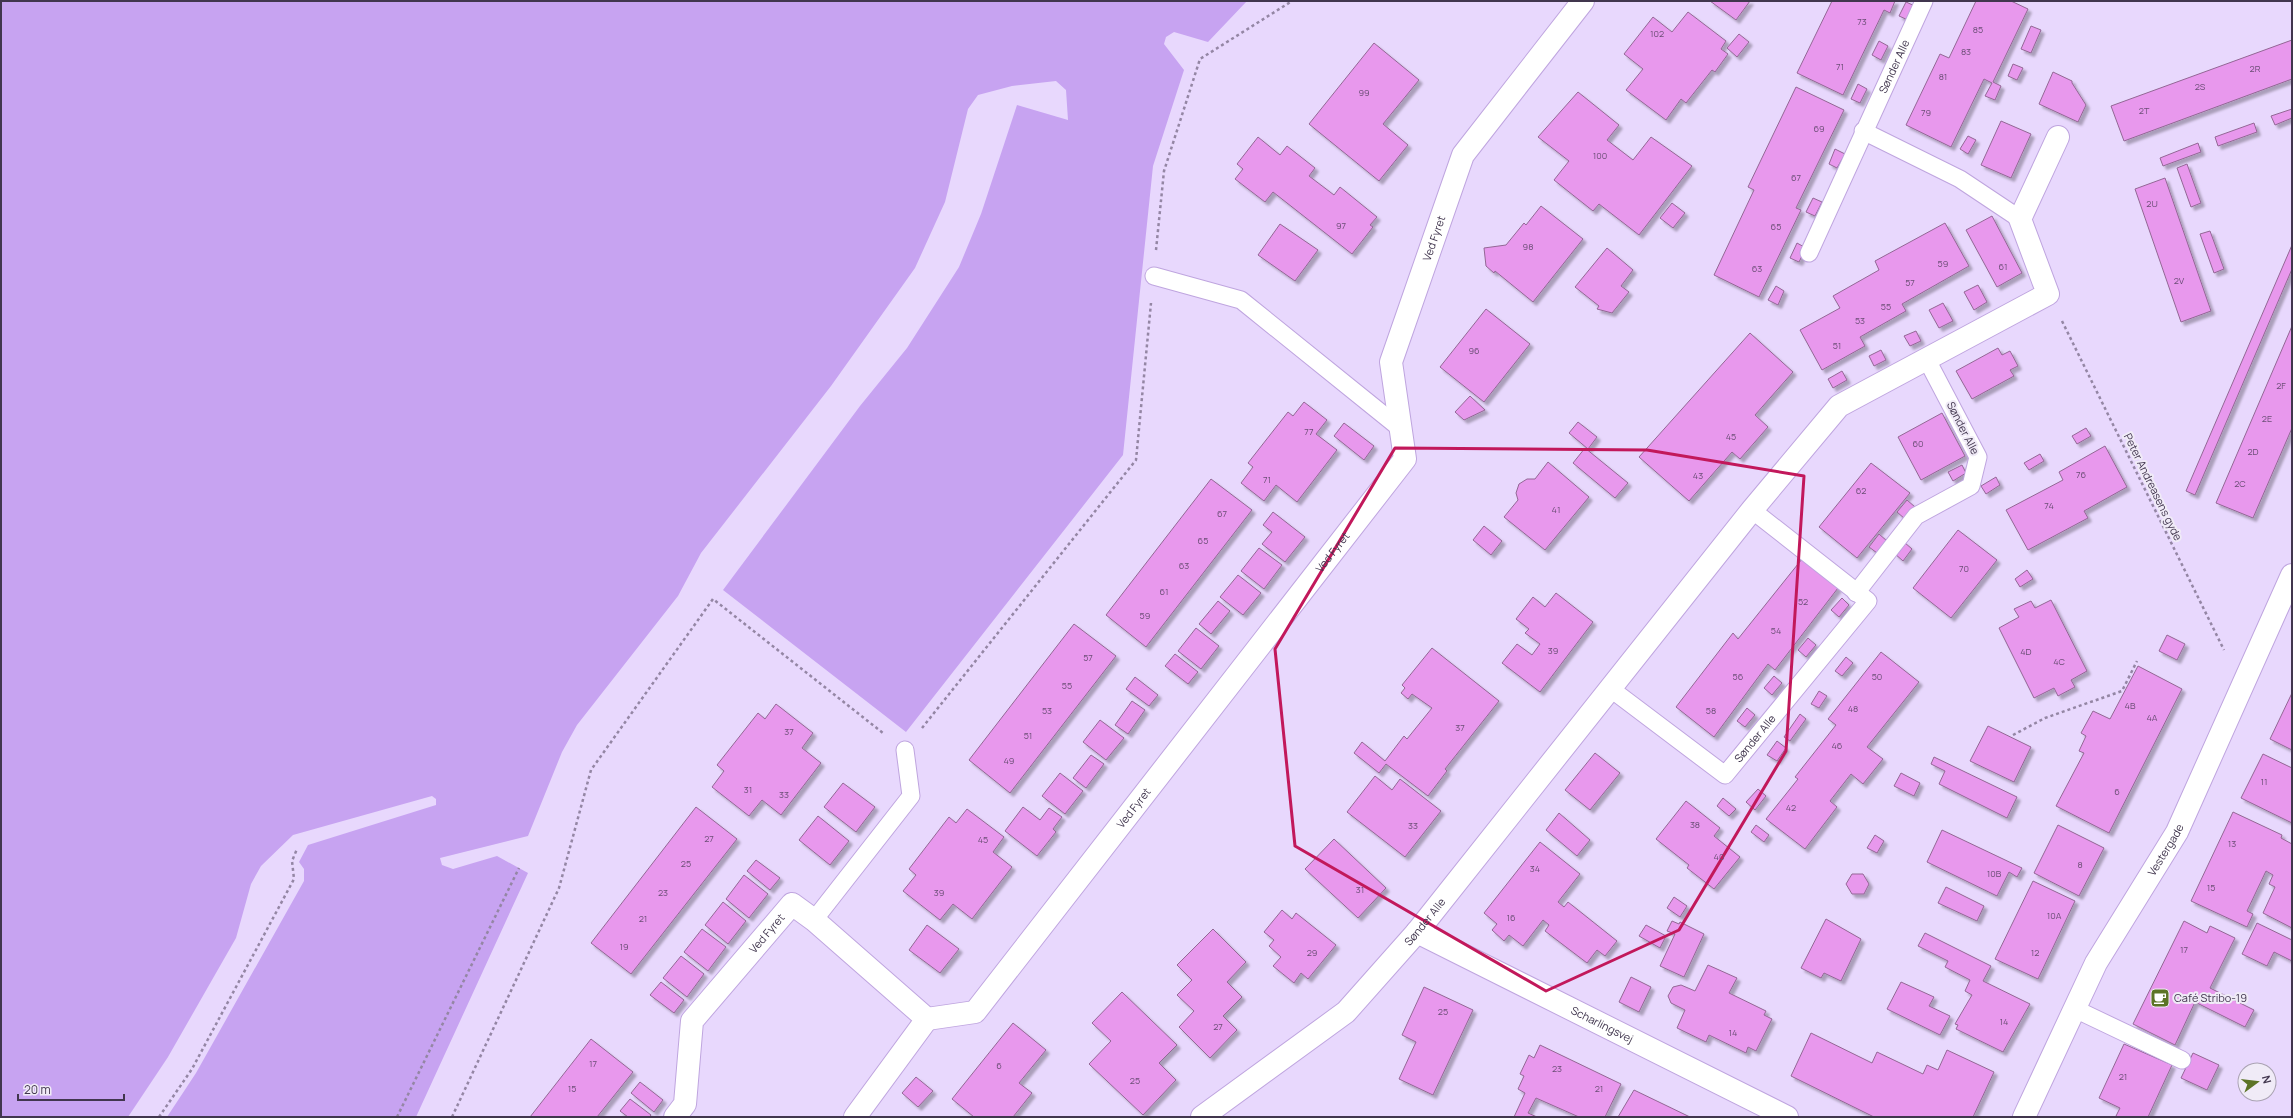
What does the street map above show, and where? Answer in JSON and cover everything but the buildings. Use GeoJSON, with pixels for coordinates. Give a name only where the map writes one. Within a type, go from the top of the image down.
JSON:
{"type":"FeatureCollection","features":[{"type":"Feature","properties":{"kind":"street","name":"Ved Fyret"},"geometry":{"type":"LineString","coordinates":[[675,1117],[686,1104],[692,1022],[792,904],[814,920],[927,1019],[975,1012],[1406,459],[1391,362],[1463,155],[1583,1]]}},
{"type":"Feature","properties":{"kind":"street"},"geometry":{"type":"LineString","coordinates":[[2048,294],[2020,219],[2058,137]]}},
{"type":"Feature","properties":{"kind":"street","name":"Sønder Alle"},"geometry":{"type":"LineString","coordinates":[[1202,1117],[1346,1012],[1417,932],[1752,510],[1839,406],[1926,358],[2048,294]]}},
{"type":"Feature","properties":{"kind":"street","name":"Vestergade"},"geometry":{"type":"LineString","coordinates":[[2024,1117],[2096,963],[2177,832],[2243,688],[2292,575]]}},
{"type":"Feature","properties":{"kind":"street","name":"Scharlingsvej"},"geometry":{"type":"LineString","coordinates":[[1417,932],[1788,1117]]}},
{"type":"Feature","properties":{"kind":"street"},"geometry":{"type":"LineString","coordinates":[[855,1117],[927,1019]]}},
{"type":"Feature","properties":{"kind":"lane","name":"Sønder Alle"},"geometry":{"type":"LineString","coordinates":[[1809,253],[1863,131],[1924,1]]}},
{"type":"Feature","properties":{"kind":"lane"},"geometry":{"type":"LineString","coordinates":[[1863,131],[1960,179],[2020,219]]}},
{"type":"Feature","properties":{"kind":"lane"},"geometry":{"type":"LineString","coordinates":[[1154,276],[1241,300],[1401,429]]}},
{"type":"Feature","properties":{"kind":"lane","name":"Sønder Alle"},"geometry":{"type":"LineString","coordinates":[[1856,593],[1916,516],[1971,486],[1978,457],[1926,358]]}},
{"type":"Feature","properties":{"kind":"lane","name":"Sønder Alle"},"geometry":{"type":"LineString","coordinates":[[1611,689],[1725,775],[1868,602],[1752,510]]}},
{"type":"Feature","properties":{"kind":"lane"},"geometry":{"type":"LineString","coordinates":[[814,920],[911,796],[905,750]]}},
{"type":"Feature","properties":{"kind":"lane"},"geometry":{"type":"LineString","coordinates":[[2075,1009],[2182,1060]]}},
{"type":"Feature","properties":{"kind":"path"},"geometry":{"type":"LineString","coordinates":[[452,1117],[559,888],[591,770],[713,599],[905,750],[1136,460],[1164,171],[1200,59],[1292,1]]}},
{"type":"Feature","properties":{"kind":"path","name":"Peter Andreasens gyde"},"geometry":{"type":"LineString","coordinates":[[2048,294],[2243,688]]}},
{"type":"Feature","properties":{"kind":"path"},"geometry":{"type":"LineString","coordinates":[[2013,736],[2045,718],[2122,691],[2137,660]]}},
{"type":"Feature","properties":{"kind":"path"},"geometry":{"type":"LineString","coordinates":[[159,1117],[192,1069],[294,879],[292,861],[298,849]]}},
{"type":"Feature","properties":{"kind":"path"},"geometry":{"type":"LineString","coordinates":[[397,1117],[519,868]]}},
{"type":"Feature","properties":{"kind":"highlighted area"},"geometry":{"type":"Polygon","coordinates":[[[1395,448],[1647,450],[1804,476],[1786,751],[1679,930],[1546,991],[1295,846],[1275,649],[1395,448]]]}},
{"type":"Feature","properties":{"kind":"shaded area"},"geometry":{"type":"Polygon","coordinates":[[[1,1],[1247,1],[1208,42],[1174,32],[1166,37],[1164,44],[1184,70],[1153,166],[1123,455],[906,732],[723,590],[860,406],[907,348],[959,267],[981,214],[1017,105],[1068,120],[1066,90],[1056,81],[1012,86],[978,95],[968,109],[945,202],[915,268],[831,386],[701,553],[678,596],[577,725],[562,752],[528,836],[440,858],[442,865],[453,869],[497,856],[528,873],[416,1117],[167,1117],[196,1073],[304,881],[304,869],[299,862],[308,845],[436,805],[436,799],[432,796],[293,835],[261,866],[251,884],[236,938],[168,1057],[128,1117],[1,1117],[1,1]]]}},
{"type":"Feature","properties":{"kind":"place","name":"Café Stribo-19"},"geometry":{"type":"Point","coordinates":[2160,998]}}]}
